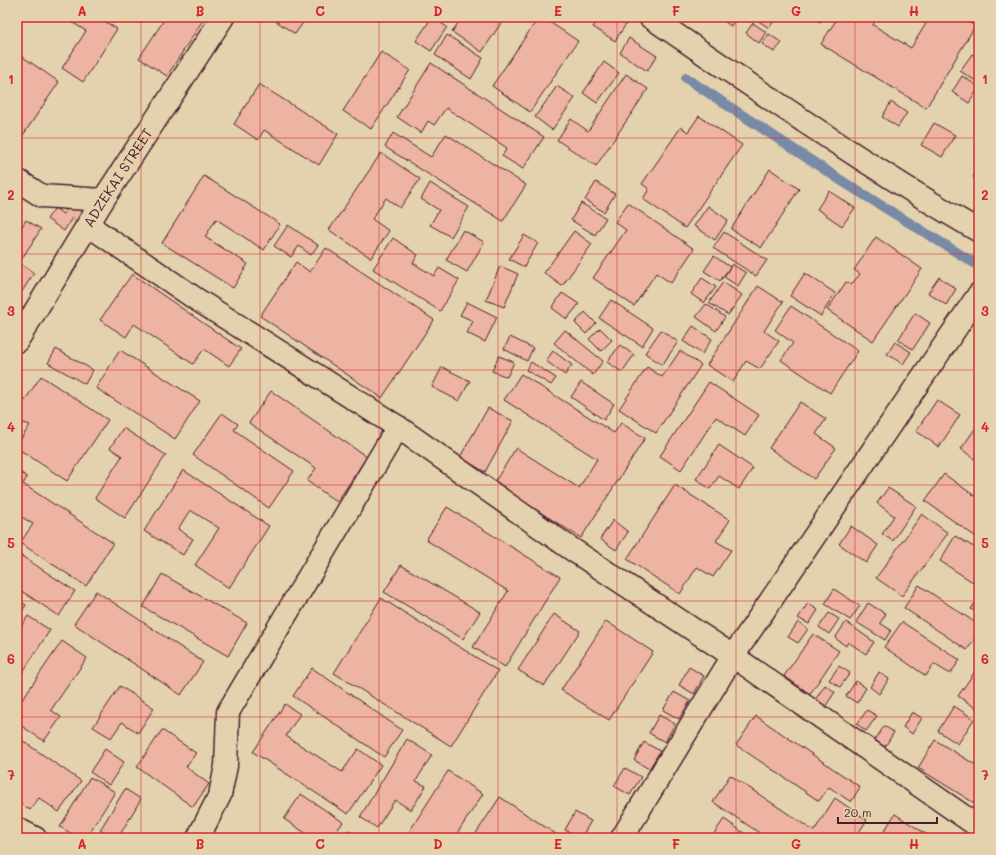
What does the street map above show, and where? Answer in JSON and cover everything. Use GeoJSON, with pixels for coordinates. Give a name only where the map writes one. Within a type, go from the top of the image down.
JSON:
{"type":"FeatureCollection","features":[{"type":"Feature","properties":{"kind":"street","name":"ADZEKAI STREET"},"geometry":{"type":"LineString","coordinates":[[17,341],[103,200],[223,17]]}},
{"type":"Feature","properties":{"kind":"street"},"geometry":{"type":"LineString","coordinates":[[650,17],[781,106],[941,209],[979,231]]}},
{"type":"Feature","properties":{"kind":"street"},"geometry":{"type":"LineString","coordinates":[[17,180],[42,196],[103,200]]}},
{"type":"Feature","properties":{"kind":"street"},"geometry":{"type":"LineString","coordinates":[[88,225],[196,298],[398,427],[567,546],[733,656],[979,827]]}},
{"type":"Feature","properties":{"kind":"street"},"geometry":{"type":"LineString","coordinates":[[622,838],[733,656],[979,294]]}},
{"type":"Feature","properties":{"kind":"street"},"geometry":{"type":"LineString","coordinates":[[198,838],[220,795],[226,766],[228,712],[398,427]]}},
{"type":"Feature","properties":{"kind":"street"},"geometry":{"type":"LineString","coordinates":[[17,829],[35,838]]}},
{"type":"Feature","properties":{"kind":"building"},"geometry":{"type":"Polygon","coordinates":[[[69,17],[98,17],[117,29],[83,82],[62,68],[86,31],[67,19],[69,17]]]}},
{"type":"Feature","properties":{"kind":"building"},"geometry":{"type":"Polygon","coordinates":[[[166,17],[205,17],[167,76],[139,58],[166,17]]]}},
{"type":"Feature","properties":{"kind":"building"},"geometry":{"type":"Polygon","coordinates":[[[275,17],[307,17],[295,34],[273,19],[275,17]]]}},
{"type":"Feature","properties":{"kind":"building"},"geometry":{"type":"Polygon","coordinates":[[[432,17],[447,27],[431,51],[416,41],[432,17]]]}},
{"type":"Feature","properties":{"kind":"building"},"geometry":{"type":"Polygon","coordinates":[[[462,17],[505,17],[482,52],[452,32],[462,17]]]}},
{"type":"Feature","properties":{"kind":"building"},"geometry":{"type":"Polygon","coordinates":[[[539,17],[542,17],[578,41],[530,112],[492,86],[539,17]]]}},
{"type":"Feature","properties":{"kind":"building"},"geometry":{"type":"Polygon","coordinates":[[[600,17],[615,17],[626,24],[615,41],[593,27],[600,17]]]}},
{"type":"Feature","properties":{"kind":"building"},"geometry":{"type":"Polygon","coordinates":[[[718,17],[737,17],[731,26],[718,17]]]}},
{"type":"Feature","properties":{"kind":"building"},"geometry":{"type":"Polygon","coordinates":[[[759,17],[777,17],[769,28],[757,20],[759,17]]]}},
{"type":"Feature","properties":{"kind":"building"},"geometry":{"type":"Polygon","coordinates":[[[812,17],[824,17],[820,22],[812,17]]]}},
{"type":"Feature","properties":{"kind":"building"},"geometry":{"type":"Polygon","coordinates":[[[838,17],[877,17],[873,25],[911,48],[930,17],[960,17],[975,26],[926,108],[821,44],[838,17]]]}},
{"type":"Feature","properties":{"kind":"building"},"geometry":{"type":"Polygon","coordinates":[[[753,23],[766,32],[759,43],[746,33],[753,23]]]}},
{"type":"Feature","properties":{"kind":"building"},"geometry":{"type":"Polygon","coordinates":[[[769,34],[782,43],[774,52],[762,44],[769,34]]]}},
{"type":"Feature","properties":{"kind":"building"},"geometry":{"type":"Polygon","coordinates":[[[447,35],[483,58],[471,79],[435,55],[447,35]]]}},
{"type":"Feature","properties":{"kind":"building"},"geometry":{"type":"Polygon","coordinates":[[[629,38],[657,56],[647,71],[620,53],[629,38]]]}},
{"type":"Feature","properties":{"kind":"building"},"geometry":{"type":"Polygon","coordinates":[[[381,52],[410,70],[371,129],[343,111],[381,52]]]}},
{"type":"Feature","properties":{"kind":"building"},"geometry":{"type":"Polygon","coordinates":[[[972,54],[979,59],[979,83],[960,71],[972,54]]]}},
{"type":"Feature","properties":{"kind":"building"},"geometry":{"type":"Polygon","coordinates":[[[20,55],[59,82],[17,144],[17,59],[20,55]]]}},
{"type":"Feature","properties":{"kind":"building"},"geometry":{"type":"Polygon","coordinates":[[[604,62],[619,73],[597,103],[583,93],[604,62]]]}},
{"type":"Feature","properties":{"kind":"building"},"geometry":{"type":"Polygon","coordinates":[[[431,63],[544,137],[523,169],[502,156],[507,148],[446,108],[434,125],[428,121],[421,133],[397,117],[431,63]]]}},
{"type":"Feature","properties":{"kind":"building"},"geometry":{"type":"Polygon","coordinates":[[[626,74],[648,89],[596,166],[557,140],[571,119],[588,131],[626,74]]]}},
{"type":"Feature","properties":{"kind":"building"},"geometry":{"type":"Polygon","coordinates":[[[962,76],[979,87],[969,103],[952,92],[962,76]]]}},
{"type":"Feature","properties":{"kind":"building"},"geometry":{"type":"Polygon","coordinates":[[[259,84],[338,134],[319,165],[264,130],[258,140],[234,124],[259,84]]]}},
{"type":"Feature","properties":{"kind":"building"},"geometry":{"type":"Polygon","coordinates":[[[557,86],[575,98],[552,130],[535,117],[557,86]]]}},
{"type":"Feature","properties":{"kind":"building"},"geometry":{"type":"Polygon","coordinates":[[[891,102],[907,113],[898,127],[882,117],[891,102]]]}},
{"type":"Feature","properties":{"kind":"building"},"geometry":{"type":"Polygon","coordinates":[[[699,116],[742,145],[685,228],[643,199],[649,189],[642,184],[681,127],[688,132],[699,116]]]}},
{"type":"Feature","properties":{"kind":"building"},"geometry":{"type":"Polygon","coordinates":[[[934,123],[955,135],[942,157],[921,145],[934,123]]]}},
{"type":"Feature","properties":{"kind":"building"},"geometry":{"type":"Polygon","coordinates":[[[393,133],[431,157],[446,134],[526,185],[503,221],[385,147],[393,133]]]}},
{"type":"Feature","properties":{"kind":"building"},"geometry":{"type":"Polygon","coordinates":[[[381,153],[420,179],[400,208],[386,198],[372,219],[389,231],[371,258],[329,230],[381,153]]]}},
{"type":"Feature","properties":{"kind":"building"},"geometry":{"type":"Polygon","coordinates":[[[979,168],[979,181],[973,177],[979,168]]]}},
{"type":"Feature","properties":{"kind":"building"},"geometry":{"type":"Polygon","coordinates":[[[770,169],[799,189],[761,248],[731,229],[770,169]]]}},
{"type":"Feature","properties":{"kind":"building"},"geometry":{"type":"Polygon","coordinates":[[[204,176],[280,224],[264,250],[216,219],[205,237],[248,264],[233,288],[162,243],[204,176]]]}},
{"type":"Feature","properties":{"kind":"building"},"geometry":{"type":"Polygon","coordinates":[[[596,182],[615,194],[604,212],[585,200],[596,182]]]}},
{"type":"Feature","properties":{"kind":"building"},"geometry":{"type":"Polygon","coordinates":[[[430,183],[469,207],[451,237],[430,225],[439,210],[421,199],[430,183]]]}},
{"type":"Feature","properties":{"kind":"building"},"geometry":{"type":"Polygon","coordinates":[[[829,191],[855,208],[842,226],[817,209],[829,191]]]}},
{"type":"Feature","properties":{"kind":"building"},"geometry":{"type":"Polygon","coordinates":[[[72,201],[88,212],[80,224],[72,218],[64,231],[47,219],[55,208],[63,214],[72,201]]]}},
{"type":"Feature","properties":{"kind":"building"},"geometry":{"type":"Polygon","coordinates":[[[581,203],[606,218],[595,235],[571,220],[581,203]]]}},
{"type":"Feature","properties":{"kind":"building"},"geometry":{"type":"Polygon","coordinates":[[[628,203],[694,249],[671,283],[656,273],[634,306],[593,278],[626,230],[615,222],[628,203]]]}},
{"type":"Feature","properties":{"kind":"building"},"geometry":{"type":"Polygon","coordinates":[[[708,206],[728,220],[715,240],[694,226],[708,206]]]}},
{"type":"Feature","properties":{"kind":"building"},"geometry":{"type":"Polygon","coordinates":[[[26,220],[41,229],[19,263],[34,273],[19,296],[17,295],[17,234],[26,220]]]}},
{"type":"Feature","properties":{"kind":"building"},"geometry":{"type":"Polygon","coordinates":[[[288,225],[318,245],[311,255],[299,246],[291,257],[274,246],[288,225]]]}},
{"type":"Feature","properties":{"kind":"building"},"geometry":{"type":"Polygon","coordinates":[[[463,230],[484,242],[467,272],[446,260],[463,230]]]}},
{"type":"Feature","properties":{"kind":"building"},"geometry":{"type":"Polygon","coordinates":[[[574,231],[592,244],[562,286],[544,273],[574,231]]]}},
{"type":"Feature","properties":{"kind":"building"},"geometry":{"type":"Polygon","coordinates":[[[724,232],[767,260],[756,276],[713,248],[724,232]]]}},
{"type":"Feature","properties":{"kind":"building"},"geometry":{"type":"Polygon","coordinates":[[[524,235],[538,243],[524,267],[509,259],[524,235]]]}},
{"type":"Feature","properties":{"kind":"building"},"geometry":{"type":"Polygon","coordinates":[[[876,237],[922,269],[873,341],[827,310],[846,282],[851,285],[860,274],[854,270],[876,237]]]}},
{"type":"Feature","properties":{"kind":"building"},"geometry":{"type":"Polygon","coordinates":[[[393,238],[418,255],[413,263],[434,276],[439,268],[459,280],[440,311],[373,269],[393,238]]]}},
{"type":"Feature","properties":{"kind":"building"},"geometry":{"type":"Polygon","coordinates":[[[326,248],[434,320],[382,398],[260,316],[296,262],[310,272],[326,248]]]}},
{"type":"Feature","properties":{"kind":"building"},"geometry":{"type":"Polygon","coordinates":[[[714,256],[730,267],[720,281],[704,271],[714,256]]]}},
{"type":"Feature","properties":{"kind":"building"},"geometry":{"type":"Polygon","coordinates":[[[732,264],[746,273],[738,286],[724,277],[732,264]]]}},
{"type":"Feature","properties":{"kind":"building"},"geometry":{"type":"Polygon","coordinates":[[[500,266],[518,274],[504,307],[486,300],[500,266]]]}},
{"type":"Feature","properties":{"kind":"building"},"geometry":{"type":"Polygon","coordinates":[[[805,273],[835,293],[821,316],[790,296],[805,273]]]}},
{"type":"Feature","properties":{"kind":"building"},"geometry":{"type":"Polygon","coordinates":[[[132,274],[241,349],[229,366],[204,349],[193,364],[134,324],[126,337],[100,320],[132,274]]]}},
{"type":"Feature","properties":{"kind":"building"},"geometry":{"type":"Polygon","coordinates":[[[939,277],[956,289],[946,305],[928,293],[939,277]]]}},
{"type":"Feature","properties":{"kind":"building"},"geometry":{"type":"Polygon","coordinates":[[[702,278],[716,287],[704,303],[691,294],[702,278]]]}},
{"type":"Feature","properties":{"kind":"building"},"geometry":{"type":"Polygon","coordinates":[[[723,282],[742,295],[728,315],[709,303],[723,282]]]}},
{"type":"Feature","properties":{"kind":"building"},"geometry":{"type":"Polygon","coordinates":[[[758,286],[783,302],[764,331],[779,341],[760,369],[746,361],[733,382],[707,365],[758,286]]]}},
{"type":"Feature","properties":{"kind":"building"},"geometry":{"type":"Polygon","coordinates":[[[562,293],[579,304],[567,319],[552,308],[562,293]]]}},
{"type":"Feature","properties":{"kind":"building"},"geometry":{"type":"Polygon","coordinates":[[[611,300],[653,328],[642,346],[599,318],[611,300]]]}},
{"type":"Feature","properties":{"kind":"building"},"geometry":{"type":"Polygon","coordinates":[[[467,302],[497,317],[485,342],[467,333],[473,321],[460,315],[467,302]]]}},
{"type":"Feature","properties":{"kind":"building"},"geometry":{"type":"Polygon","coordinates":[[[706,304],[725,317],[716,331],[696,317],[706,304]]]}},
{"type":"Feature","properties":{"kind":"building"},"geometry":{"type":"Polygon","coordinates":[[[791,306],[858,351],[830,393],[781,360],[793,343],[775,330],[791,306]]]}},
{"type":"Feature","properties":{"kind":"building"},"geometry":{"type":"Polygon","coordinates":[[[585,312],[596,323],[586,334],[575,323],[585,312]]]}},
{"type":"Feature","properties":{"kind":"building"},"geometry":{"type":"Polygon","coordinates":[[[915,313],[930,323],[913,349],[898,340],[915,313]]]}},
{"type":"Feature","properties":{"kind":"building"},"geometry":{"type":"Polygon","coordinates":[[[693,326],[712,339],[702,354],[683,341],[693,326]]]}},
{"type":"Feature","properties":{"kind":"building"},"geometry":{"type":"Polygon","coordinates":[[[600,328],[612,340],[601,351],[589,339],[600,328]]]}},
{"type":"Feature","properties":{"kind":"building"},"geometry":{"type":"Polygon","coordinates":[[[565,330],[603,361],[593,375],[554,343],[565,330]]]}},
{"type":"Feature","properties":{"kind":"building"},"geometry":{"type":"Polygon","coordinates":[[[661,330],[678,342],[662,365],[645,353],[661,330]]]}},
{"type":"Feature","properties":{"kind":"building"},"geometry":{"type":"Polygon","coordinates":[[[510,337],[533,348],[527,361],[504,349],[510,337]]]}},
{"type":"Feature","properties":{"kind":"building"},"geometry":{"type":"Polygon","coordinates":[[[895,342],[911,352],[903,364],[887,354],[895,342]]]}},
{"type":"Feature","properties":{"kind":"building"},"geometry":{"type":"Polygon","coordinates":[[[620,345],[634,355],[622,372],[607,362],[620,345]]]}},
{"type":"Feature","properties":{"kind":"building"},"geometry":{"type":"Polygon","coordinates":[[[56,349],[93,370],[85,384],[48,363],[56,349]]]}},
{"type":"Feature","properties":{"kind":"building"},"geometry":{"type":"Polygon","coordinates":[[[120,350],[200,401],[175,439],[96,388],[120,350]]]}},
{"type":"Feature","properties":{"kind":"building"},"geometry":{"type":"Polygon","coordinates":[[[553,351],[572,365],[565,375],[546,361],[553,351]]]}},
{"type":"Feature","properties":{"kind":"building"},"geometry":{"type":"Polygon","coordinates":[[[680,351],[701,365],[656,433],[619,409],[647,367],[662,377],[680,351]]]}},
{"type":"Feature","properties":{"kind":"building"},"geometry":{"type":"Polygon","coordinates":[[[499,356],[514,362],[507,377],[492,371],[499,356]]]}},
{"type":"Feature","properties":{"kind":"building"},"geometry":{"type":"Polygon","coordinates":[[[531,362],[556,378],[551,385],[526,370],[531,362]]]}},
{"type":"Feature","properties":{"kind":"building"},"geometry":{"type":"Polygon","coordinates":[[[442,367],[470,381],[459,401],[432,387],[442,367]]]}},
{"type":"Feature","properties":{"kind":"building"},"geometry":{"type":"Polygon","coordinates":[[[521,374],[614,433],[621,423],[645,438],[581,538],[494,483],[516,448],[579,488],[597,459],[504,400],[521,374]]]}},
{"type":"Feature","properties":{"kind":"building"},"geometry":{"type":"Polygon","coordinates":[[[41,376],[108,420],[67,481],[17,448],[17,445],[30,425],[17,421],[17,412],[41,376]]]}},
{"type":"Feature","properties":{"kind":"building"},"geometry":{"type":"Polygon","coordinates":[[[581,382],[614,404],[604,420],[571,397],[581,382]]]}},
{"type":"Feature","properties":{"kind":"building"},"geometry":{"type":"Polygon","coordinates":[[[709,382],[759,415],[745,436],[716,417],[681,470],[660,456],[709,382]]]}},
{"type":"Feature","properties":{"kind":"building"},"geometry":{"type":"Polygon","coordinates":[[[271,391],[367,457],[337,502],[307,481],[316,468],[249,423],[271,391]]]}},
{"type":"Feature","properties":{"kind":"building"},"geometry":{"type":"Polygon","coordinates":[[[937,400],[960,415],[939,447],[916,431],[937,400]]]}},
{"type":"Feature","properties":{"kind":"building"},"geometry":{"type":"Polygon","coordinates":[[[800,402],[826,419],[816,434],[836,448],[814,479],[769,448],[800,402]]]}},
{"type":"Feature","properties":{"kind":"building"},"geometry":{"type":"Polygon","coordinates":[[[488,408],[513,421],[485,472],[460,457],[488,408]]]}},
{"type":"Feature","properties":{"kind":"building"},"geometry":{"type":"Polygon","coordinates":[[[222,413],[238,424],[234,430],[294,471],[269,508],[193,455],[222,413]]]}},
{"type":"Feature","properties":{"kind":"building"},"geometry":{"type":"Polygon","coordinates":[[[979,423],[979,462],[961,449],[979,423]]]}},
{"type":"Feature","properties":{"kind":"building"},"geometry":{"type":"Polygon","coordinates":[[[123,428],[166,455],[125,518],[95,498],[122,456],[110,448],[123,428]]]}},
{"type":"Feature","properties":{"kind":"building"},"geometry":{"type":"Polygon","coordinates":[[[719,445],[753,468],[739,489],[719,476],[710,489],[696,479],[719,445]]]}},
{"type":"Feature","properties":{"kind":"building"},"geometry":{"type":"Polygon","coordinates":[[[17,470],[27,477],[23,484],[113,543],[86,586],[20,543],[33,524],[17,514],[17,470]]]}},
{"type":"Feature","properties":{"kind":"building"},"geometry":{"type":"Polygon","coordinates":[[[183,470],[269,526],[229,588],[195,565],[219,528],[190,510],[178,529],[193,539],[183,555],[144,531],[183,470]]]}},
{"type":"Feature","properties":{"kind":"building"},"geometry":{"type":"Polygon","coordinates":[[[944,474],[979,499],[979,539],[925,501],[944,474]]]}},
{"type":"Feature","properties":{"kind":"building"},"geometry":{"type":"Polygon","coordinates":[[[675,485],[730,520],[716,541],[731,550],[713,577],[697,567],[680,594],[627,559],[675,485]]]}},
{"type":"Feature","properties":{"kind":"building"},"geometry":{"type":"Polygon","coordinates":[[[888,488],[916,506],[893,541],[882,534],[894,516],[877,503],[888,488]]]}},
{"type":"Feature","properties":{"kind":"building"},"geometry":{"type":"Polygon","coordinates":[[[447,507],[560,577],[505,667],[473,647],[508,591],[426,540],[447,507]]]}},
{"type":"Feature","properties":{"kind":"building"},"geometry":{"type":"Polygon","coordinates":[[[922,514],[948,533],[902,596],[876,578],[922,514]]]}},
{"type":"Feature","properties":{"kind":"building"},"geometry":{"type":"Polygon","coordinates":[[[613,520],[628,532],[616,550],[600,539],[613,520]]]}},
{"type":"Feature","properties":{"kind":"building"},"geometry":{"type":"Polygon","coordinates":[[[851,526],[878,545],[866,563],[839,544],[851,526]]]}},
{"type":"Feature","properties":{"kind":"building"},"geometry":{"type":"Polygon","coordinates":[[[955,536],[979,550],[979,586],[940,561],[955,536]]]}},
{"type":"Feature","properties":{"kind":"building"},"geometry":{"type":"Polygon","coordinates":[[[17,553],[75,591],[59,616],[17,588],[17,553]]]}},
{"type":"Feature","properties":{"kind":"building"},"geometry":{"type":"Polygon","coordinates":[[[401,565],[480,612],[463,639],[384,592],[401,565]]]}},
{"type":"Feature","properties":{"kind":"building"},"geometry":{"type":"Polygon","coordinates":[[[162,574],[247,623],[228,656],[143,607],[162,574]]]}},
{"type":"Feature","properties":{"kind":"building"},"geometry":{"type":"Polygon","coordinates":[[[919,585],[979,625],[979,632],[967,650],[904,608],[919,585]]]}},
{"type":"Feature","properties":{"kind":"building"},"geometry":{"type":"Polygon","coordinates":[[[834,589],[860,606],[850,620],[825,604],[834,589]]]}},
{"type":"Feature","properties":{"kind":"building"},"geometry":{"type":"Polygon","coordinates":[[[96,591],[203,662],[181,695],[74,624],[96,591]]]}},
{"type":"Feature","properties":{"kind":"building"},"geometry":{"type":"Polygon","coordinates":[[[979,597],[979,614],[971,609],[979,597]]]}},
{"type":"Feature","properties":{"kind":"building"},"geometry":{"type":"Polygon","coordinates":[[[381,598],[498,671],[451,746],[334,673],[381,598]]]}},
{"type":"Feature","properties":{"kind":"building"},"geometry":{"type":"Polygon","coordinates":[[[17,599],[26,605],[17,619],[17,599]]]}},
{"type":"Feature","properties":{"kind":"building"},"geometry":{"type":"Polygon","coordinates":[[[808,603],[818,610],[809,624],[798,618],[808,603]]]}},
{"type":"Feature","properties":{"kind":"building"},"geometry":{"type":"Polygon","coordinates":[[[868,603],[886,614],[880,623],[891,630],[885,640],[856,622],[868,603]]]}},
{"type":"Feature","properties":{"kind":"building"},"geometry":{"type":"Polygon","coordinates":[[[829,613],[839,619],[829,634],[819,627],[829,613]]]}},
{"type":"Feature","properties":{"kind":"building"},"geometry":{"type":"Polygon","coordinates":[[[554,614],[580,631],[544,686],[518,670],[554,614]]]}},
{"type":"Feature","properties":{"kind":"building"},"geometry":{"type":"Polygon","coordinates":[[[28,616],[50,630],[17,681],[17,633],[28,616]]]}},
{"type":"Feature","properties":{"kind":"building"},"geometry":{"type":"Polygon","coordinates":[[[606,621],[653,652],[609,720],[561,690],[606,621]]]}},
{"type":"Feature","properties":{"kind":"building"},"geometry":{"type":"Polygon","coordinates":[[[798,622],[808,629],[798,643],[788,637],[798,622]]]}},
{"type":"Feature","properties":{"kind":"building"},"geometry":{"type":"Polygon","coordinates":[[[846,622],[874,642],[866,654],[848,642],[846,646],[835,638],[846,622]]]}},
{"type":"Feature","properties":{"kind":"building"},"geometry":{"type":"Polygon","coordinates":[[[902,622],[960,660],[950,674],[934,664],[926,676],[884,647],[902,622]]]}},
{"type":"Feature","properties":{"kind":"building"},"geometry":{"type":"Polygon","coordinates":[[[813,634],[839,651],[810,694],[784,676],[813,634]]]}},
{"type":"Feature","properties":{"kind":"building"},"geometry":{"type":"Polygon","coordinates":[[[62,641],[87,658],[51,710],[61,717],[44,741],[17,723],[17,707],[62,641]]]}},
{"type":"Feature","properties":{"kind":"building"},"geometry":{"type":"Polygon","coordinates":[[[839,666],[850,673],[840,687],[829,680],[839,666]]]}},
{"type":"Feature","properties":{"kind":"building"},"geometry":{"type":"Polygon","coordinates":[[[689,667],[704,676],[694,694],[679,685],[689,667]]]}},
{"type":"Feature","properties":{"kind":"building"},"geometry":{"type":"Polygon","coordinates":[[[312,668],[402,730],[384,757],[293,696],[312,668]]]}},
{"type":"Feature","properties":{"kind":"building"},"geometry":{"type":"Polygon","coordinates":[[[976,670],[979,673],[979,710],[958,696],[976,670]]]}},
{"type":"Feature","properties":{"kind":"building"},"geometry":{"type":"Polygon","coordinates":[[[879,672],[889,679],[879,694],[870,687],[879,672]]]}},
{"type":"Feature","properties":{"kind":"building"},"geometry":{"type":"Polygon","coordinates":[[[856,681],[866,688],[857,703],[846,696],[856,681]]]}},
{"type":"Feature","properties":{"kind":"building"},"geometry":{"type":"Polygon","coordinates":[[[825,685],[835,692],[825,707],[815,700],[825,685]]]}},
{"type":"Feature","properties":{"kind":"building"},"geometry":{"type":"Polygon","coordinates":[[[120,686],[154,708],[138,733],[122,722],[111,738],[93,727],[120,686]]]}},
{"type":"Feature","properties":{"kind":"building"},"geometry":{"type":"Polygon","coordinates":[[[674,692],[690,701],[679,719],[663,710],[674,692]]]}},
{"type":"Feature","properties":{"kind":"building"},"geometry":{"type":"Polygon","coordinates":[[[285,704],[300,714],[286,736],[342,772],[358,749],[381,765],[348,814],[253,752],[285,704]]]}},
{"type":"Feature","properties":{"kind":"building"},"geometry":{"type":"Polygon","coordinates":[[[954,706],[974,719],[958,744],[938,731],[954,706]]]}},
{"type":"Feature","properties":{"kind":"building"},"geometry":{"type":"Polygon","coordinates":[[[867,710],[877,716],[866,731],[857,724],[867,710]]]}},
{"type":"Feature","properties":{"kind":"building"},"geometry":{"type":"Polygon","coordinates":[[[912,712],[922,718],[912,734],[903,727],[912,712]]]}},
{"type":"Feature","properties":{"kind":"building"},"geometry":{"type":"Polygon","coordinates":[[[659,715],[675,724],[665,742],[649,733],[659,715]]]}},
{"type":"Feature","properties":{"kind":"building"},"geometry":{"type":"Polygon","coordinates":[[[756,716],[860,787],[851,802],[829,787],[819,801],[736,745],[756,716]]]}},
{"type":"Feature","properties":{"kind":"building"},"geometry":{"type":"Polygon","coordinates":[[[884,726],[894,732],[885,747],[875,740],[884,726]]]}},
{"type":"Feature","properties":{"kind":"building"},"geometry":{"type":"Polygon","coordinates":[[[162,730],[196,753],[186,767],[209,784],[193,807],[137,767],[162,730]]]}},
{"type":"Feature","properties":{"kind":"building"},"geometry":{"type":"Polygon","coordinates":[[[17,737],[81,781],[59,812],[39,798],[30,810],[17,801],[17,737]]]}},
{"type":"Feature","properties":{"kind":"building"},"geometry":{"type":"Polygon","coordinates":[[[407,739],[432,755],[416,781],[426,786],[411,810],[395,800],[377,828],[360,817],[407,739]]]}},
{"type":"Feature","properties":{"kind":"building"},"geometry":{"type":"Polygon","coordinates":[[[935,740],[979,767],[979,806],[918,768],[935,740]]]}},
{"type":"Feature","properties":{"kind":"building"},"geometry":{"type":"Polygon","coordinates":[[[644,742],[660,751],[649,769],[634,760],[644,742]]]}},
{"type":"Feature","properties":{"kind":"building"},"geometry":{"type":"Polygon","coordinates":[[[105,749],[124,762],[109,785],[90,772],[105,749]]]}},
{"type":"Feature","properties":{"kind":"building"},"geometry":{"type":"Polygon","coordinates":[[[625,768],[641,777],[630,795],[614,786],[625,768]]]}},
{"type":"Feature","properties":{"kind":"building"},"geometry":{"type":"Polygon","coordinates":[[[448,771],[483,794],[454,838],[405,838],[448,771]]]}},
{"type":"Feature","properties":{"kind":"building"},"geometry":{"type":"Polygon","coordinates":[[[730,775],[814,831],[835,798],[867,820],[855,838],[767,838],[713,802],[730,775]]]}},
{"type":"Feature","properties":{"kind":"building"},"geometry":{"type":"Polygon","coordinates":[[[90,777],[115,792],[86,838],[79,838],[60,827],[90,777]]]}},
{"type":"Feature","properties":{"kind":"building"},"geometry":{"type":"Polygon","coordinates":[[[125,789],[141,799],[118,838],[113,838],[100,830],[125,789]]]}},
{"type":"Feature","properties":{"kind":"building"},"geometry":{"type":"Polygon","coordinates":[[[301,794],[343,822],[332,838],[313,838],[284,819],[301,794]]]}},
{"type":"Feature","properties":{"kind":"building"},"geometry":{"type":"Polygon","coordinates":[[[500,797],[562,838],[473,838],[500,797]]]}},
{"type":"Feature","properties":{"kind":"building"},"geometry":{"type":"Polygon","coordinates":[[[575,812],[591,821],[581,838],[565,830],[575,812]]]}},
{"type":"Feature","properties":{"kind":"building"},"geometry":{"type":"Polygon","coordinates":[[[895,814],[932,838],[880,838],[895,814]]]}},
{"type":"Feature","properties":{"kind":"building"},"geometry":{"type":"Polygon","coordinates":[[[724,819],[751,838],[711,838],[724,819]]]}},
{"type":"Feature","properties":{"kind":"building"},"geometry":{"type":"Polygon","coordinates":[[[348,830],[360,838],[342,838],[348,830]]]}},
{"type":"Feature","properties":{"kind":"waterway"},"geometry":{"type":"LineString","coordinates":[[686,78],[845,183],[979,266]]}}]}
